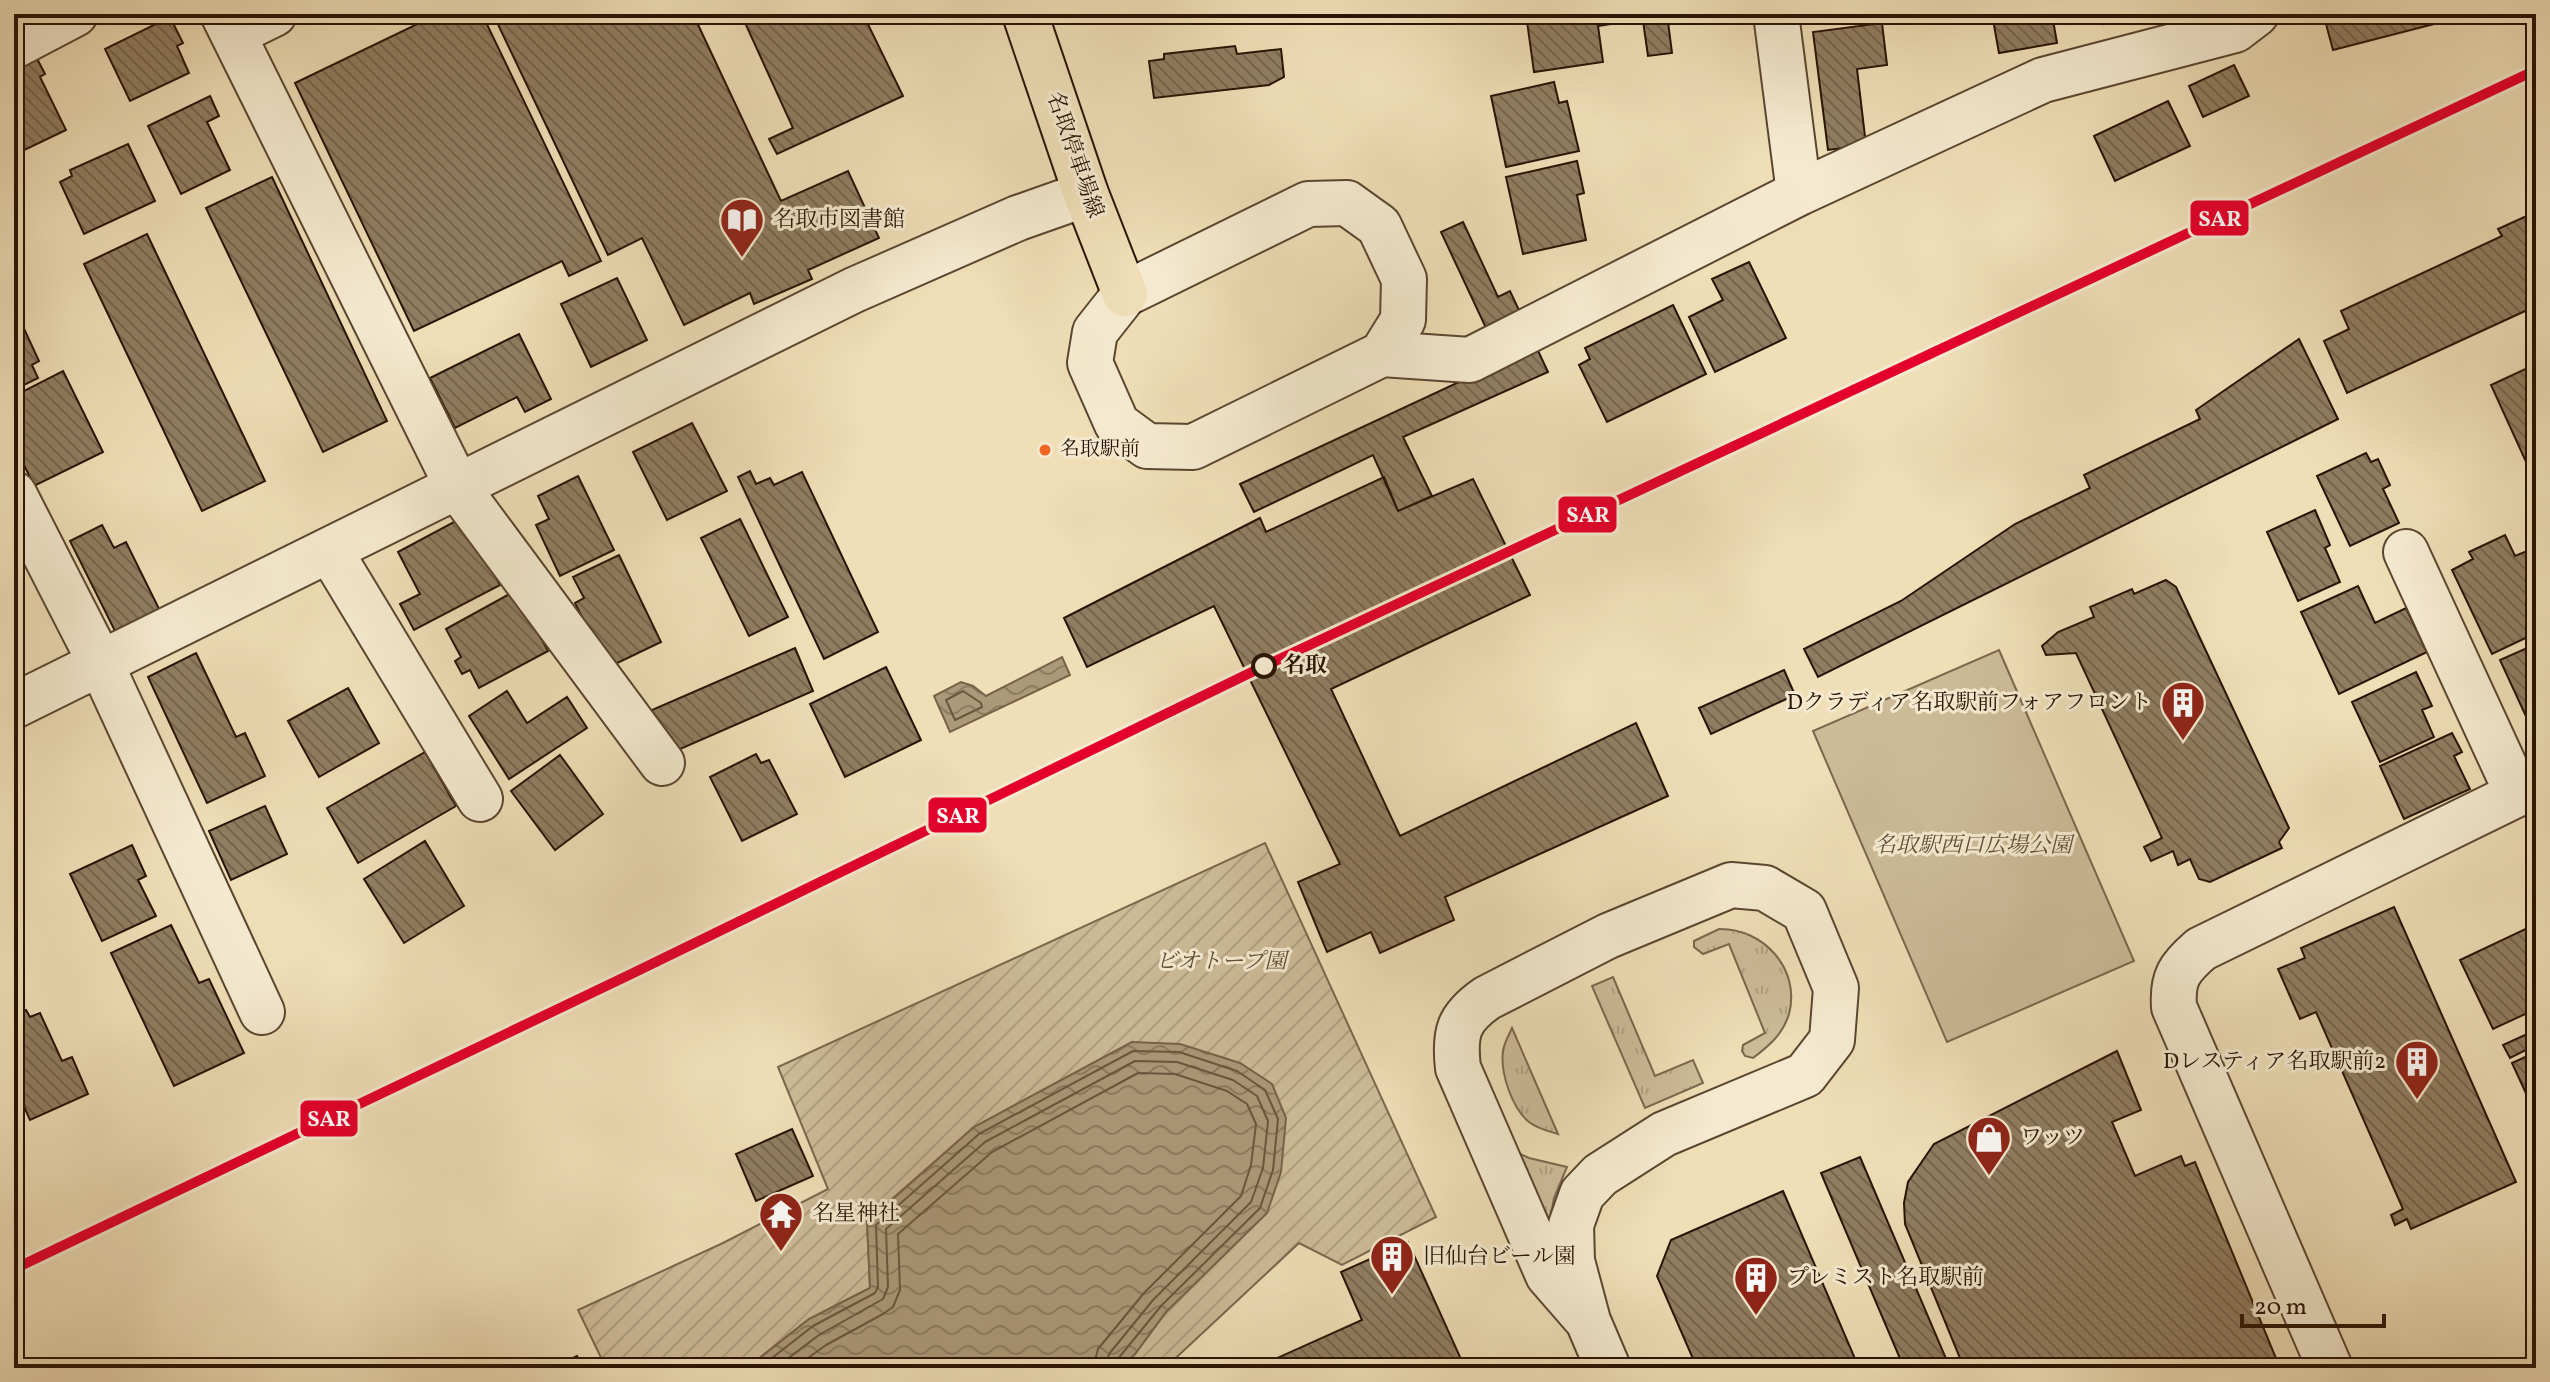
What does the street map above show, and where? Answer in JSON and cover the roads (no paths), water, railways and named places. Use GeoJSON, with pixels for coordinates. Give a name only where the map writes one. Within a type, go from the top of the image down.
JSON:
{"type":"FeatureCollection","features":[{"type":"Feature","properties":{"kind":"main road","name":"名取停車場線"},"geometry":{"type":"LineString","coordinates":[[1025,14],[1086,194],[1125,294]]}},
{"type":"Feature","properties":{"kind":"street"},"geometry":{"type":"LineString","coordinates":[[14,46],[75,14]]}},
{"type":"Feature","properties":{"kind":"street"},"geometry":{"type":"LineString","coordinates":[[274,14],[228,24],[458,488],[662,763]]}},
{"type":"Feature","properties":{"kind":"street"},"geometry":{"type":"LineString","coordinates":[[1776,14],[1799,193]]}},
{"type":"Feature","properties":{"kind":"street"},"geometry":{"type":"LineString","coordinates":[[1382,354],[1403,320],[1404,279],[1379,226],[1347,203],[1308,204],[1125,294],[1095,332],[1090,363],[1117,424],[1147,446],[1193,447],[1382,354],[1470,360],[1799,193],[2043,80],[2235,30],[2256,14]]}},
{"type":"Feature","properties":{"kind":"street"},"geometry":{"type":"LineString","coordinates":[[14,706],[854,290],[1018,218],[1086,194]]}},
{"type":"Feature","properties":{"kind":"street"},"geometry":{"type":"LineString","coordinates":[[14,494],[101,664],[262,1012]]}},
{"type":"Feature","properties":{"kind":"street"},"geometry":{"type":"LineString","coordinates":[[330,551],[480,799]]}},
{"type":"Feature","properties":{"kind":"street"},"geometry":{"type":"LineString","coordinates":[[2330,1368],[2174,1007],[2173,986],[2182,967],[2201,949],[2527,789],[2406,552]]}},
{"type":"Feature","properties":{"kind":"street"},"geometry":{"type":"LineString","coordinates":[[1588,1321],[1548,1275],[1458,1068],[1455,1046],[1459,1026],[1470,1009],[1487,998],[1608,936],[1731,885],[1765,888],[1804,911],[1836,988],[1832,1040],[1805,1075],[1664,1134],[1600,1175],[1582,1194],[1571,1225],[1572,1261],[1588,1321],[1608,1368]]}},
{"type":"Feature","properties":{"kind":"water"},"geometry":{"type":"Polygon","coordinates":[[[1062,657],[1070,675],[950,732],[934,696],[961,682],[986,696],[1062,657]]]}},
{"type":"Feature","properties":{"kind":"water"},"geometry":{"type":"Polygon","coordinates":[[[1132,1042],[1180,1044],[1240,1063],[1272,1084],[1286,1118],[1281,1172],[1267,1213],[1166,1312],[1135,1354],[1120,1368],[747,1368],[809,1319],[870,1288],[867,1222],[974,1127],[1132,1042]]]}},
{"type":"Feature","properties":{"kind":"place","name":"名取市図書館"},"geometry":{"type":"Point","coordinates":[742,259]}},
{"type":"Feature","properties":{"kind":"place","name":"名取駅前"},"geometry":{"type":"Point","coordinates":[1045,450]}},
{"type":"Feature","properties":{"kind":"place","name":"名取"},"geometry":{"type":"Point","coordinates":[1264,666]}},
{"type":"Feature","properties":{"kind":"place","name":"Dクラディア名取駅前フォアフロント"},"geometry":{"type":"Point","coordinates":[2183,742]}},
{"type":"Feature","properties":{"kind":"place","name":"Dレスティア名取駅前2"},"geometry":{"type":"Point","coordinates":[2417,1101]}},
{"type":"Feature","properties":{"kind":"place","name":"ワッツ"},"geometry":{"type":"Point","coordinates":[1989,1177]}},
{"type":"Feature","properties":{"kind":"place","name":"名星神社"},"geometry":{"type":"Point","coordinates":[781,1253]}},
{"type":"Feature","properties":{"kind":"place","name":"旧仙台ビール園"},"geometry":{"type":"Point","coordinates":[1392,1296]}},
{"type":"Feature","properties":{"kind":"place","name":"プレミスト名取駅前"},"geometry":{"type":"Point","coordinates":[1756,1317]}},
{"type":"Feature","properties":{"kind":"park label","name":"名取駅西口広場公園"},"geometry":{"type":"Point","coordinates":[1973,846]}},
{"type":"Feature","properties":{"kind":"park label","name":"ビオトープ園"},"geometry":{"type":"Point","coordinates":[1221,962]}}]}
